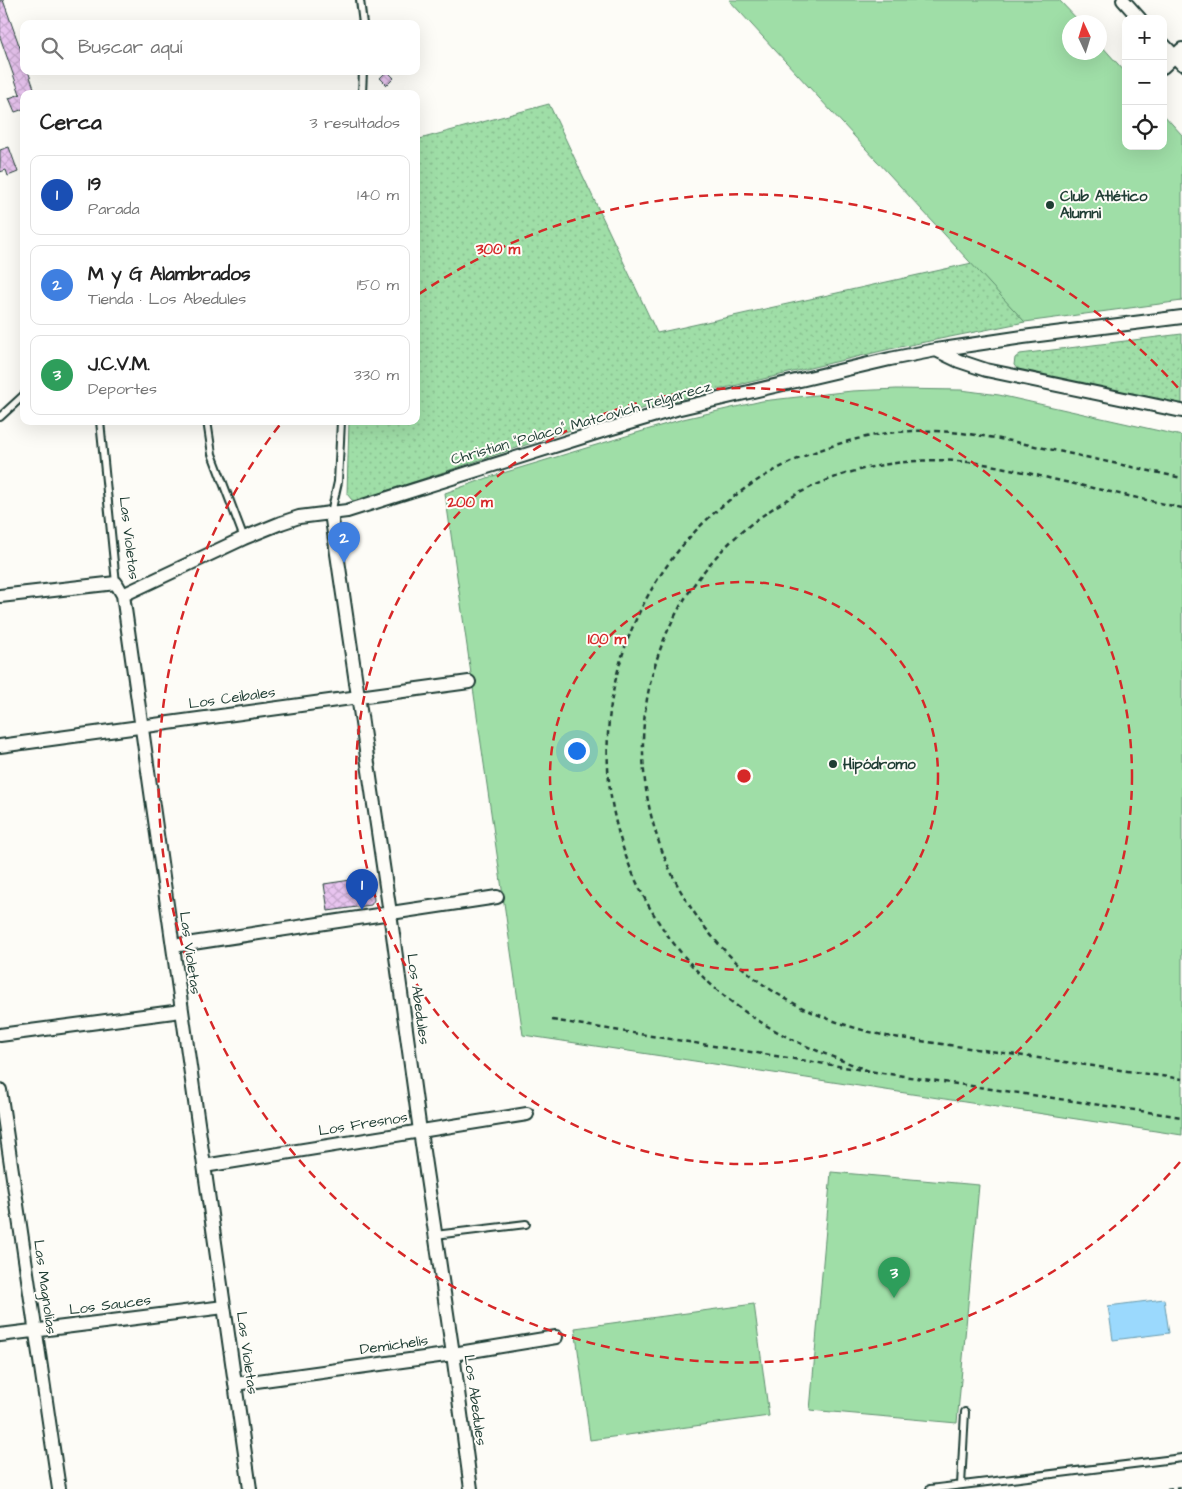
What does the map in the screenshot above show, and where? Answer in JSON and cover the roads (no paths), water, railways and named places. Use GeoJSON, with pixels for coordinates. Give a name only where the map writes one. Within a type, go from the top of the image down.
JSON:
{"type":"FeatureCollection","features":[{"type":"Feature","properties":{"kind":"street"},"geometry":{"type":"LineString","coordinates":[[1123,0],[1136,15]]}},
{"type":"Feature","properties":{"kind":"street"},"geometry":{"type":"LineString","coordinates":[[1167,47],[1180,57],[1167,65]]}},
{"type":"Feature","properties":{"kind":"street","name":"Christian \"Polaco\" Matcovich Telgarecz"},"geometry":{"type":"LineString","coordinates":[[123,595],[280,523],[299,517],[347,511],[676,409],[936,350],[1023,336],[1182,317]]}},
{"type":"Feature","properties":{"kind":"street"},"geometry":{"type":"LineString","coordinates":[[936,350],[959,361],[986,370],[1182,411]]}},
{"type":"Feature","properties":{"kind":"street","name":"Los Abedules"},"geometry":{"type":"LineString","coordinates":[[331,513],[359,696],[471,1489]]}},
{"type":"Feature","properties":{"kind":"street"},"geometry":{"type":"LineString","coordinates":[[0,596],[116,583]]}},
{"type":"Feature","properties":{"kind":"street","name":"Las Violetas"},"geometry":{"type":"LineString","coordinates":[[116,583],[123,595],[250,1489]]}},
{"type":"Feature","properties":{"kind":"street","name":"Los Ceibales"},"geometry":{"type":"LineString","coordinates":[[0,746],[469,682]]}},
{"type":"Feature","properties":{"kind":"street"},"geometry":{"type":"LineString","coordinates":[[172,946],[497,897]]}},
{"type":"Feature","properties":{"kind":"street"},"geometry":{"type":"LineString","coordinates":[[0,1035],[182,1011]]}},
{"type":"Feature","properties":{"kind":"street","name":"Las Magnolias"},"geometry":{"type":"LineString","coordinates":[[0,1090],[59,1489]]}},
{"type":"Feature","properties":{"kind":"street","name":"Los Fresnos"},"geometry":{"type":"LineString","coordinates":[[204,1166],[526,1114]]}},
{"type":"Feature","properties":{"kind":"street","name":"Los Sauces"},"geometry":{"type":"LineString","coordinates":[[0,1335],[224,1307]]}},
{"type":"Feature","properties":{"kind":"street","name":"Demichelis"},"geometry":{"type":"LineString","coordinates":[[235,1384],[453,1354],[556,1337]]}},
{"type":"Feature","properties":{"kind":"lane"},"geometry":{"type":"LineString","coordinates":[[360,0],[362,20]]}},
{"type":"Feature","properties":{"kind":"lane"},"geometry":{"type":"LineString","coordinates":[[362,90],[363,75]]}},
{"type":"Feature","properties":{"kind":"lane"},"geometry":{"type":"LineString","coordinates":[[0,417],[20,399]]}},
{"type":"Feature","properties":{"kind":"lane","name":"Las Violetas"},"geometry":{"type":"LineString","coordinates":[[100,425],[116,583]]}},
{"type":"Feature","properties":{"kind":"lane"},"geometry":{"type":"LineString","coordinates":[[208,425],[212,454],[244,538]]}},
{"type":"Feature","properties":{"kind":"lane"},"geometry":{"type":"LineString","coordinates":[[331,513],[338,482],[341,425]]}},
{"type":"Feature","properties":{"kind":"lane"},"geometry":{"type":"LineString","coordinates":[[435,1235],[526,1224]]}},
{"type":"Feature","properties":{"kind":"lane"},"geometry":{"type":"LineString","coordinates":[[956,1487],[965,1412]]}},
{"type":"Feature","properties":{"kind":"lane"},"geometry":{"type":"LineString","coordinates":[[934,1489],[1182,1458]]}},
{"type":"Feature","properties":{"kind":"water"},"geometry":{"type":"Polygon","coordinates":[[[1164,1299],[1169,1333],[1113,1340],[1108,1306],[1164,1299]]]}},
{"type":"Feature","properties":{"kind":"place","name":"Club Atlético Alumni"},"geometry":{"type":"Point","coordinates":[1050,205]}},
{"type":"Feature","properties":{"kind":"place","name":"M y G Alambrados"},"geometry":{"type":"Point","coordinates":[344,563]}},
{"type":"Feature","properties":{"kind":"place","name":"Hipódromo"},"geometry":{"type":"Point","coordinates":[833,764]}},
{"type":"Feature","properties":{"kind":"place","name":"19"},"geometry":{"type":"Point","coordinates":[362,910]}},
{"type":"Feature","properties":{"kind":"place","name":"J.C.V.M."},"geometry":{"type":"Point","coordinates":[894,1298]}}]}
